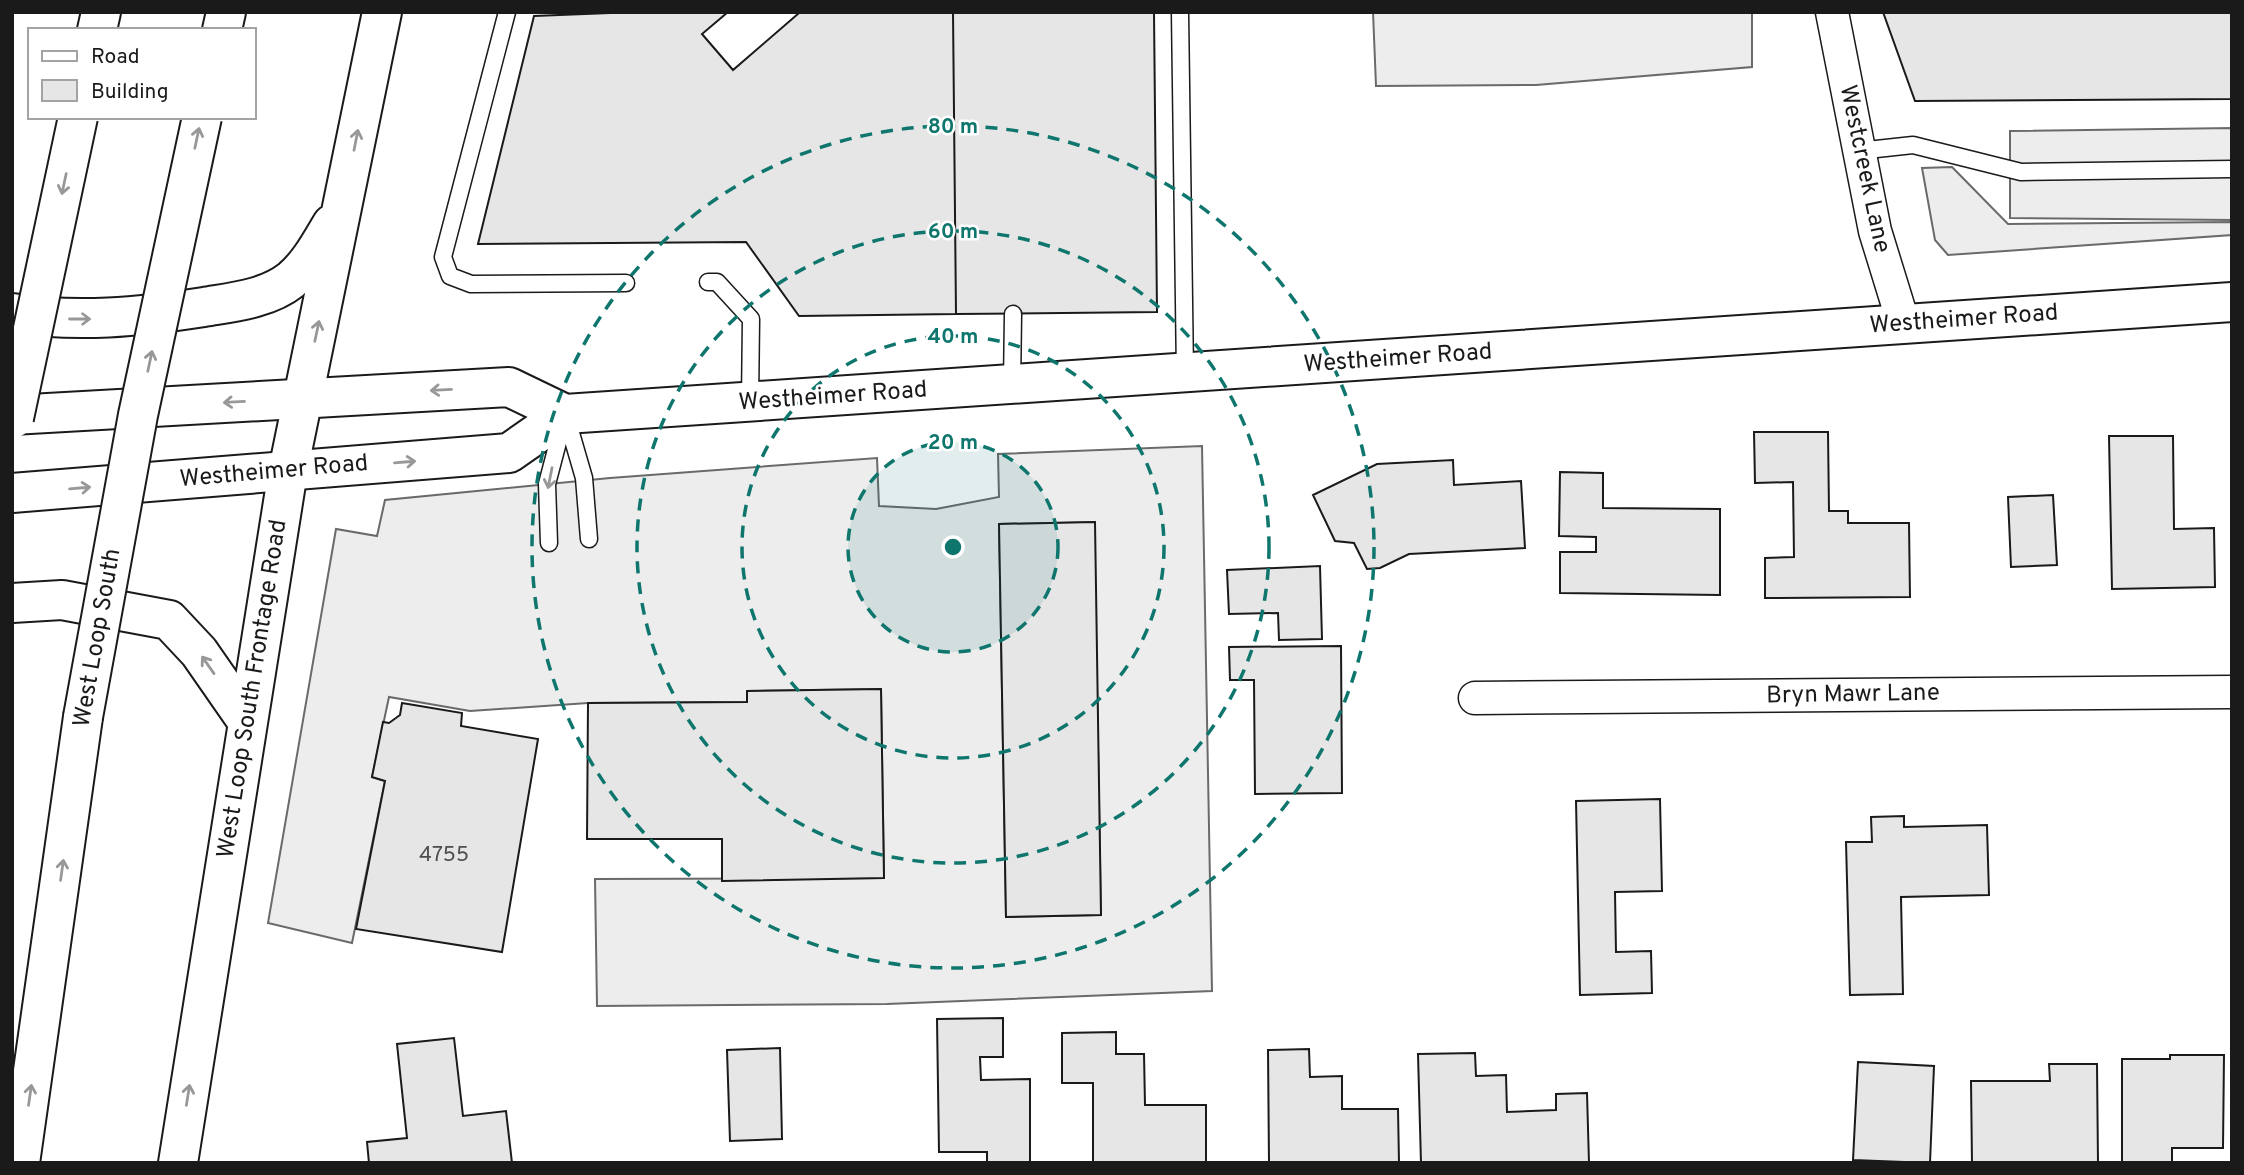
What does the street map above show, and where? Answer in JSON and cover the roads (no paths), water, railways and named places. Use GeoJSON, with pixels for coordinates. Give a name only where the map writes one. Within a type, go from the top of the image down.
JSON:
{"type":"FeatureCollection","features":[{"type":"Feature","properties":{"kind":"main road","name":"West Loop South Frontage Road"},"geometry":{"type":"LineString","coordinates":[[178,1163],[288,471],[382,12]]}},
{"type":"Feature","properties":{"kind":"main road"},"geometry":{"type":"LineString","coordinates":[[13,422],[78,119]]}},
{"type":"Feature","properties":{"kind":"main road","name":"West Loop South"},"geometry":{"type":"LineString","coordinates":[[20,1163],[83,717],[138,415],[202,119]]}},
{"type":"Feature","properties":{"kind":"main road"},"geometry":{"type":"LineString","coordinates":[[12,313],[50,319],[128,319],[251,300],[289,281],[308,262],[342,207]]}},
{"type":"Feature","properties":{"kind":"main road","name":"Westheimer Road"},"geometry":{"type":"LineString","coordinates":[[13,422],[303,398],[509,387],[565,414],[2232,302]]}},
{"type":"Feature","properties":{"kind":"main road","name":"Westheimer Road"},"geometry":{"type":"LineString","coordinates":[[12,493],[509,453],[565,414]]}},
{"type":"Feature","properties":{"kind":"main road"},"geometry":{"type":"LineString","coordinates":[[12,603],[62,600],[169,620],[199,652],[247,721]]}},
{"type":"Feature","properties":{"kind":"street","name":"Westcreek Lane"},"geometry":{"type":"LineString","coordinates":[[1832,12],[1875,231],[1904,325]]}},
{"type":"Feature","properties":{"kind":"street","name":"Bryn Mawr Lane"},"geometry":{"type":"LineString","coordinates":[[1475,698],[2232,691]]}},
{"type":"Feature","properties":{"kind":"lane"},"geometry":{"type":"LineString","coordinates":[[507,12],[500,50],[443,257],[450,276],[471,284],[626,283]]}},
{"type":"Feature","properties":{"kind":"lane"},"geometry":{"type":"LineString","coordinates":[[1180,12],[1185,374]]}},
{"type":"Feature","properties":{"kind":"lane"},"geometry":{"type":"LineString","coordinates":[[1858,151],[1913,145],[2021,172],[2232,169]]}},
{"type":"Feature","properties":{"kind":"lane"},"geometry":{"type":"LineString","coordinates":[[708,282],[717,282],[751,319],[750,402]]}},
{"type":"Feature","properties":{"kind":"lane"},"geometry":{"type":"LineString","coordinates":[[1012,385],[1013,314]]}},
{"type":"Feature","properties":{"kind":"lane"},"geometry":{"type":"LineString","coordinates":[[565,414],[584,478],[589,540]]}},
{"type":"Feature","properties":{"kind":"lane"},"geometry":{"type":"LineString","coordinates":[[549,543],[547,484],[565,414]]}}]}
